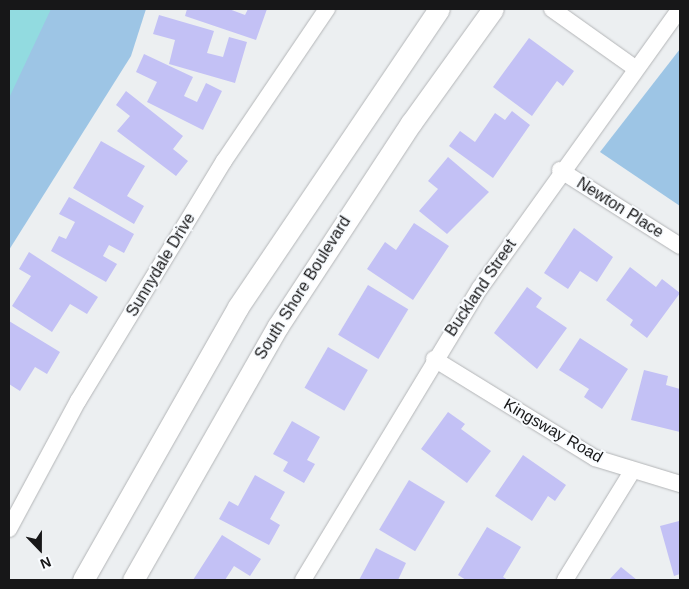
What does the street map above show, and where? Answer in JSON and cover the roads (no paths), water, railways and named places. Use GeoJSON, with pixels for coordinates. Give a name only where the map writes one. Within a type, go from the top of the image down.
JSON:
{"type":"FeatureCollection","features":[{"type":"Feature","properties":{"kind":"street","name":"Sunnydale Drive"},"geometry":{"type":"LineString","coordinates":[[9,529],[78,401],[214,178],[327,9]]}},
{"type":"Feature","properties":{"kind":"street"},"geometry":{"type":"LineString","coordinates":[[83,580],[238,307],[439,9]]}},
{"type":"Feature","properties":{"kind":"street","name":"South Shore Boulevard"},"geometry":{"type":"LineString","coordinates":[[133,580],[278,326],[410,123],[493,9]]}},
{"type":"Feature","properties":{"kind":"street"},"geometry":{"type":"LineString","coordinates":[[552,9],[635,68]]}},
{"type":"Feature","properties":{"kind":"street","name":"Buckland Street"},"geometry":{"type":"LineString","coordinates":[[303,580],[434,359],[560,170],[680,9]]}},
{"type":"Feature","properties":{"kind":"street","name":"Newton Place"},"geometry":{"type":"LineString","coordinates":[[560,170],[680,246]]}},
{"type":"Feature","properties":{"kind":"street","name":"Kingsway Road"},"geometry":{"type":"LineString","coordinates":[[434,359],[571,446],[631,472],[680,484]]}},
{"type":"Feature","properties":{"kind":"street"},"geometry":{"type":"LineString","coordinates":[[565,580],[631,472]]}}]}
